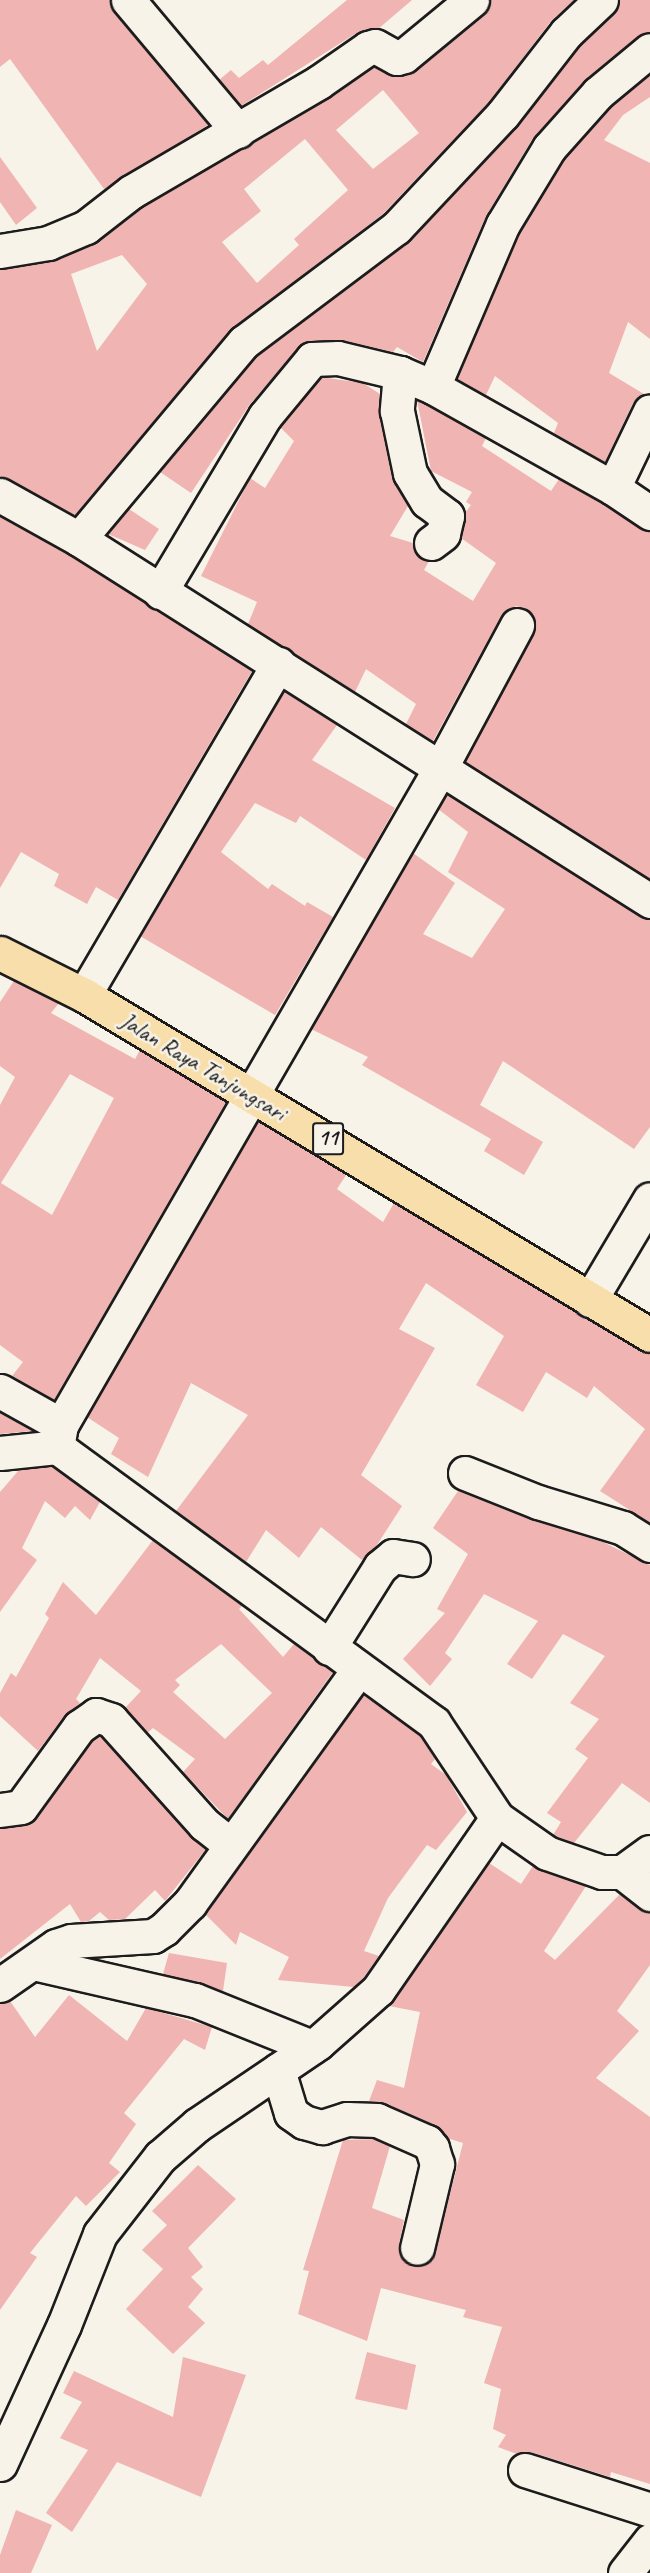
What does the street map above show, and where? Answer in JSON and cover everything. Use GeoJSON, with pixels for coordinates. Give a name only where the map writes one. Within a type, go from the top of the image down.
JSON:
{"type":"FeatureCollection","features":[{"type":"Feature","properties":{"kind":"highway","name":"Jalan Raya Tanjungsari"},"geometry":{"type":"LineString","coordinates":[[0,953],[84,995],[249,1095],[370,1163],[650,1335]]}},
{"type":"Feature","properties":{"kind":"street"},"geometry":{"type":"LineString","coordinates":[[128,0],[238,131]]}},
{"type":"Feature","properties":{"kind":"street"},"geometry":{"type":"LineString","coordinates":[[0,251],[48,243],[86,227],[131,192],[238,131],[368,48],[375,46],[400,58],[472,0]]}},
{"type":"Feature","properties":{"kind":"street"},"geometry":{"type":"LineString","coordinates":[[79,539],[244,342],[396,228],[503,114],[566,33],[601,0]]}},
{"type":"Feature","properties":{"kind":"street"},"geometry":{"type":"LineString","coordinates":[[433,387],[503,224],[549,148],[598,93],[650,50]]}},
{"type":"Feature","properties":{"kind":"street"},"geometry":{"type":"LineString","coordinates":[[160,592],[265,416],[312,359],[338,358],[400,374],[433,387],[613,488],[650,513]]}},
{"type":"Feature","properties":{"kind":"street"},"geometry":{"type":"LineString","coordinates":[[400,374],[398,411],[410,473],[427,501],[447,516],[442,534],[431,543]]}},
{"type":"Feature","properties":{"kind":"street"},"geometry":{"type":"LineString","coordinates":[[613,488],[650,411]]}},
{"type":"Feature","properties":{"kind":"street"},"geometry":{"type":"LineString","coordinates":[[0,495],[79,539],[160,592],[441,766],[650,901]]}},
{"type":"Feature","properties":{"kind":"street"},"geometry":{"type":"LineString","coordinates":[[0,1453],[59,1436],[249,1095],[441,766],[517,625]]}},
{"type":"Feature","properties":{"kind":"street"},"geometry":{"type":"LineString","coordinates":[[84,995],[278,664]]}},
{"type":"Feature","properties":{"kind":"street"},"geometry":{"type":"LineString","coordinates":[[590,1300],[650,1199]]}},
{"type":"Feature","properties":{"kind":"street"},"geometry":{"type":"LineString","coordinates":[[0,1391],[329,1648],[434,1723],[498,1818],[547,1853],[602,1872],[622,1872],[650,1852]]}},
{"type":"Feature","properties":{"kind":"street"},"geometry":{"type":"LineString","coordinates":[[465,1473],[538,1502],[623,1528],[650,1545]]}},
{"type":"Feature","properties":{"kind":"street"},"geometry":{"type":"LineString","coordinates":[[329,1648],[380,1567],[393,1556],[413,1559]]}},
{"type":"Feature","properties":{"kind":"street"},"geometry":{"type":"LineString","coordinates":[[0,1985],[56,1946],[71,1941],[126,1940],[159,1933],[190,1903],[358,1670]]}},
{"type":"Feature","properties":{"kind":"street"},"geometry":{"type":"LineString","coordinates":[[0,1810],[21,1807],[79,1727],[96,1715],[111,1720],[204,1824],[231,1845]]}},
{"type":"Feature","properties":{"kind":"street"},"geometry":{"type":"LineString","coordinates":[[0,2464],[64,2325],[100,2234],[160,2157],[197,2125],[312,2047],[378,1990],[498,1818]]}},
{"type":"Feature","properties":{"kind":"street"},"geometry":{"type":"LineString","coordinates":[[622,1872],[650,1894]]}},
{"type":"Feature","properties":{"kind":"street"},"geometry":{"type":"LineString","coordinates":[[33,1963],[195,2000],[312,2047]]}},
{"type":"Feature","properties":{"kind":"street"},"geometry":{"type":"LineString","coordinates":[[278,2070],[291,2113],[304,2122],[322,2127],[347,2119],[377,2120],[427,2142],[432,2148],[437,2164],[417,2248]]}},
{"type":"Feature","properties":{"kind":"street"},"geometry":{"type":"LineString","coordinates":[[525,2470],[650,2511]]}},
{"type":"Feature","properties":{"kind":"street"},"geometry":{"type":"LineString","coordinates":[[625,2573],[650,2541]]}},
{"type":"Feature","properties":{"kind":"building"},"geometry":{"type":"Polygon","coordinates":[[[0,0],[110,0],[114,12],[208,125],[104,189],[10,59],[0,67],[0,0]]]}},
{"type":"Feature","properties":{"kind":"building"},"geometry":{"type":"Polygon","coordinates":[[[347,0],[412,0],[378,29],[358,32],[241,106],[219,80],[231,70],[239,78],[263,60],[268,65],[347,0]]]}},
{"type":"Feature","properties":{"kind":"building"},"geometry":{"type":"Polygon","coordinates":[[[490,0],[574,0],[551,21],[489,102],[383,214],[230,330],[75,515],[0,476],[0,269],[51,261],[94,244],[142,208],[329,98],[374,67],[401,76],[416,71],[484,14],[490,0]],[[383,90],[336,130],[373,169],[419,133],[383,90]],[[305,139],[244,189],[261,211],[222,242],[257,283],[299,245],[294,239],[348,190],[305,139]],[[122,255],[71,274],[97,351],[147,284],[122,255]]]}},
{"type":"Feature","properties":{"kind":"building"},"geometry":{"type":"Polygon","coordinates":[[[619,0],[650,0],[650,32],[638,36],[586,79],[533,138],[486,216],[423,362],[397,347],[393,352],[342,340],[304,342],[250,404],[191,493],[160,472],[257,356],[410,241],[517,127],[580,46],[614,13],[619,0]]]}},
{"type":"Feature","properties":{"kind":"building"},"geometry":{"type":"Polygon","coordinates":[[[650,74],[650,97],[623,115],[604,140],[650,163],[650,339],[628,322],[609,373],[644,394],[633,403],[605,462],[554,433],[558,423],[495,376],[486,395],[457,379],[520,233],[564,159],[611,107],[650,74]]]}},
{"type":"Feature","properties":{"kind":"building"},"geometry":{"type":"Polygon","coordinates":[[[0,157],[37,208],[16,225],[0,202],[0,157]]]}},
{"type":"Feature","properties":{"kind":"building"},"geometry":{"type":"Polygon","coordinates":[[[321,377],[363,383],[380,394],[379,415],[392,477],[408,506],[390,536],[413,543],[416,555],[429,561],[424,570],[473,601],[496,563],[461,538],[465,513],[471,505],[466,502],[472,492],[431,471],[417,400],[486,438],[482,446],[551,491],[559,479],[650,532],[650,879],[465,762],[534,634],[536,624],[526,609],[516,606],[501,616],[433,741],[406,724],[416,704],[366,669],[355,692],[248,624],[257,602],[201,576],[250,478],[265,488],[294,441],[280,427],[321,377]]]}},
{"type":"Feature","properties":{"kind":"building"},"geometry":{"type":"Polygon","coordinates":[[[129,509],[159,529],[145,550],[108,534],[129,509]]]}},
{"type":"Feature","properties":{"kind":"building"},"geometry":{"type":"Polygon","coordinates":[[[0,516],[69,555],[252,671],[118,900],[96,887],[87,904],[54,886],[59,874],[21,852],[0,888],[0,516]]]}},
{"type":"Feature","properties":{"kind":"building"},"geometry":{"type":"Polygon","coordinates":[[[284,691],[337,725],[312,760],[395,808],[366,860],[300,816],[296,823],[255,803],[221,852],[268,889],[272,884],[305,906],[307,902],[333,917],[275,1015],[140,936],[284,691]]]}},
{"type":"Feature","properties":{"kind":"building"},"geometry":{"type":"Polygon","coordinates":[[[447,794],[650,920],[650,1127],[634,1149],[503,1061],[480,1105],[543,1142],[524,1175],[484,1151],[491,1139],[362,1065],[368,1057],[311,1029],[413,853],[455,883],[423,934],[472,958],[505,909],[448,872],[468,832],[438,809],[447,794]]]}},
{"type":"Feature","properties":{"kind":"building"},"geometry":{"type":"Polygon","coordinates":[[[14,981],[59,1003],[51,1013],[135,1059],[140,1050],[226,1102],[54,1400],[12,1376],[23,1362],[0,1345],[0,1105],[15,1077],[0,1066],[0,1002],[14,981]],[[70,1074],[1,1183],[52,1215],[114,1098],[70,1074]]]}},
{"type":"Feature","properties":{"kind":"building"},"geometry":{"type":"Polygon","coordinates":[[[258,1121],[346,1175],[337,1189],[383,1222],[394,1203],[650,1354],[650,1523],[600,1491],[645,1429],[594,1386],[587,1398],[546,1372],[523,1412],[476,1385],[504,1336],[426,1283],[399,1329],[435,1348],[361,1475],[402,1506],[377,1545],[362,1560],[321,1527],[299,1558],[266,1530],[246,1562],[176,1511],[248,1415],[191,1383],[148,1477],[111,1454],[119,1438],[87,1417],[258,1121]]]}},
{"type":"Feature","properties":{"kind":"building"},"geometry":{"type":"Polygon","coordinates":[[[0,1412],[33,1431],[0,1434],[0,1412]]]}},
{"type":"Feature","properties":{"kind":"building"},"geometry":{"type":"Polygon","coordinates":[[[52,1466],[100,1502],[90,1520],[75,1506],[65,1518],[45,1501],[22,1548],[37,1560],[0,1612],[0,1492],[19,1470],[52,1466]]]}},
{"type":"Feature","properties":{"kind":"building"},"geometry":{"type":"Polygon","coordinates":[[[458,1491],[532,1520],[603,1542],[650,1565],[650,1803],[622,1783],[574,1843],[553,1835],[561,1822],[547,1813],[588,1758],[575,1749],[599,1719],[570,1703],[605,1656],[563,1634],[532,1679],[507,1664],[538,1621],[484,1594],[445,1653],[452,1659],[430,1686],[403,1659],[445,1613],[437,1609],[468,1554],[433,1528],[458,1491]]]}},
{"type":"Feature","properties":{"kind":"building"},"geometry":{"type":"Polygon","coordinates":[[[153,1540],[242,1606],[239,1609],[283,1657],[294,1644],[333,1672],[228,1819],[183,1772],[195,1759],[153,1728],[147,1733],[125,1708],[141,1691],[100,1658],[76,1699],[80,1703],[64,1716],[38,1751],[0,1716],[0,1693],[11,1673],[16,1677],[49,1618],[45,1614],[63,1582],[96,1615],[153,1540]],[[221,1644],[175,1680],[180,1685],[173,1692],[225,1739],[272,1693],[221,1644]]]}},
{"type":"Feature","properties":{"kind":"building"},"geometry":{"type":"Polygon","coordinates":[[[363,1695],[420,1736],[435,1759],[431,1764],[446,1775],[467,1812],[436,1850],[427,1845],[388,1898],[364,1951],[379,1956],[354,1987],[278,1980],[289,1957],[240,1932],[236,1945],[205,1914],[363,1695]]]}},
{"type":"Feature","properties":{"kind":"building"},"geometry":{"type":"Polygon","coordinates":[[[100,1736],[206,1849],[165,1901],[155,1890],[125,1919],[109,1920],[100,1912],[89,1921],[81,1922],[70,1904],[0,1959],[0,1828],[31,1823],[92,1741],[100,1736]]]}},
{"type":"Feature","properties":{"kind":"building"},"geometry":{"type":"Polygon","coordinates":[[[489,1863],[521,1884],[533,1866],[586,1886],[544,1951],[555,1960],[620,1894],[650,1912],[650,1965],[617,2011],[639,2031],[596,2078],[650,2117],[650,2484],[611,2472],[610,2477],[531,2452],[517,2454],[498,2447],[506,2435],[493,2429],[501,2389],[484,2383],[502,2327],[463,2317],[466,2310],[381,2288],[367,2341],[298,2314],[309,2271],[303,2270],[343,2140],[373,2139],[390,2146],[372,2208],[404,2220],[399,2244],[405,2262],[423,2266],[435,2253],[463,2143],[447,2138],[435,2125],[385,2103],[369,2101],[377,2080],[404,2088],[420,2012],[389,2006],[489,1863]]]}},
{"type":"Feature","properties":{"kind":"building"},"geometry":{"type":"Polygon","coordinates":[[[169,1953],[227,1963],[223,1991],[163,1974],[169,1953]]]}},
{"type":"Feature","properties":{"kind":"building"},"geometry":{"type":"Polygon","coordinates":[[[69,1995],[127,2041],[146,2008],[212,2027],[205,2050],[184,2039],[124,2113],[136,2124],[109,2163],[120,2172],[86,2206],[76,2196],[30,2253],[37,2257],[0,2310],[0,2003],[10,2001],[35,2037],[69,1995]]]}},
{"type":"Feature","properties":{"kind":"building"},"geometry":{"type":"Polygon","coordinates":[[[198,2165],[236,2199],[188,2248],[203,2267],[191,2277],[203,2289],[188,2307],[205,2323],[173,2354],[126,2309],[163,2269],[142,2250],[167,2225],[152,2211],[198,2165]]]}},
{"type":"Feature","properties":{"kind":"building"},"geometry":{"type":"Polygon","coordinates":[[[367,2352],[416,2365],[407,2410],[355,2399],[367,2352]]]}},
{"type":"Feature","properties":{"kind":"building"},"geometry":{"type":"Polygon","coordinates":[[[183,2357],[246,2375],[201,2497],[117,2462],[72,2532],[46,2513],[88,2450],[60,2438],[82,2402],[63,2393],[74,2371],[173,2417],[183,2357]]]}},
{"type":"Feature","properties":{"kind":"building"},"geometry":{"type":"Polygon","coordinates":[[[16,2510],[52,2525],[31,2573],[0,2573],[0,2555],[16,2510]]]}}]}
